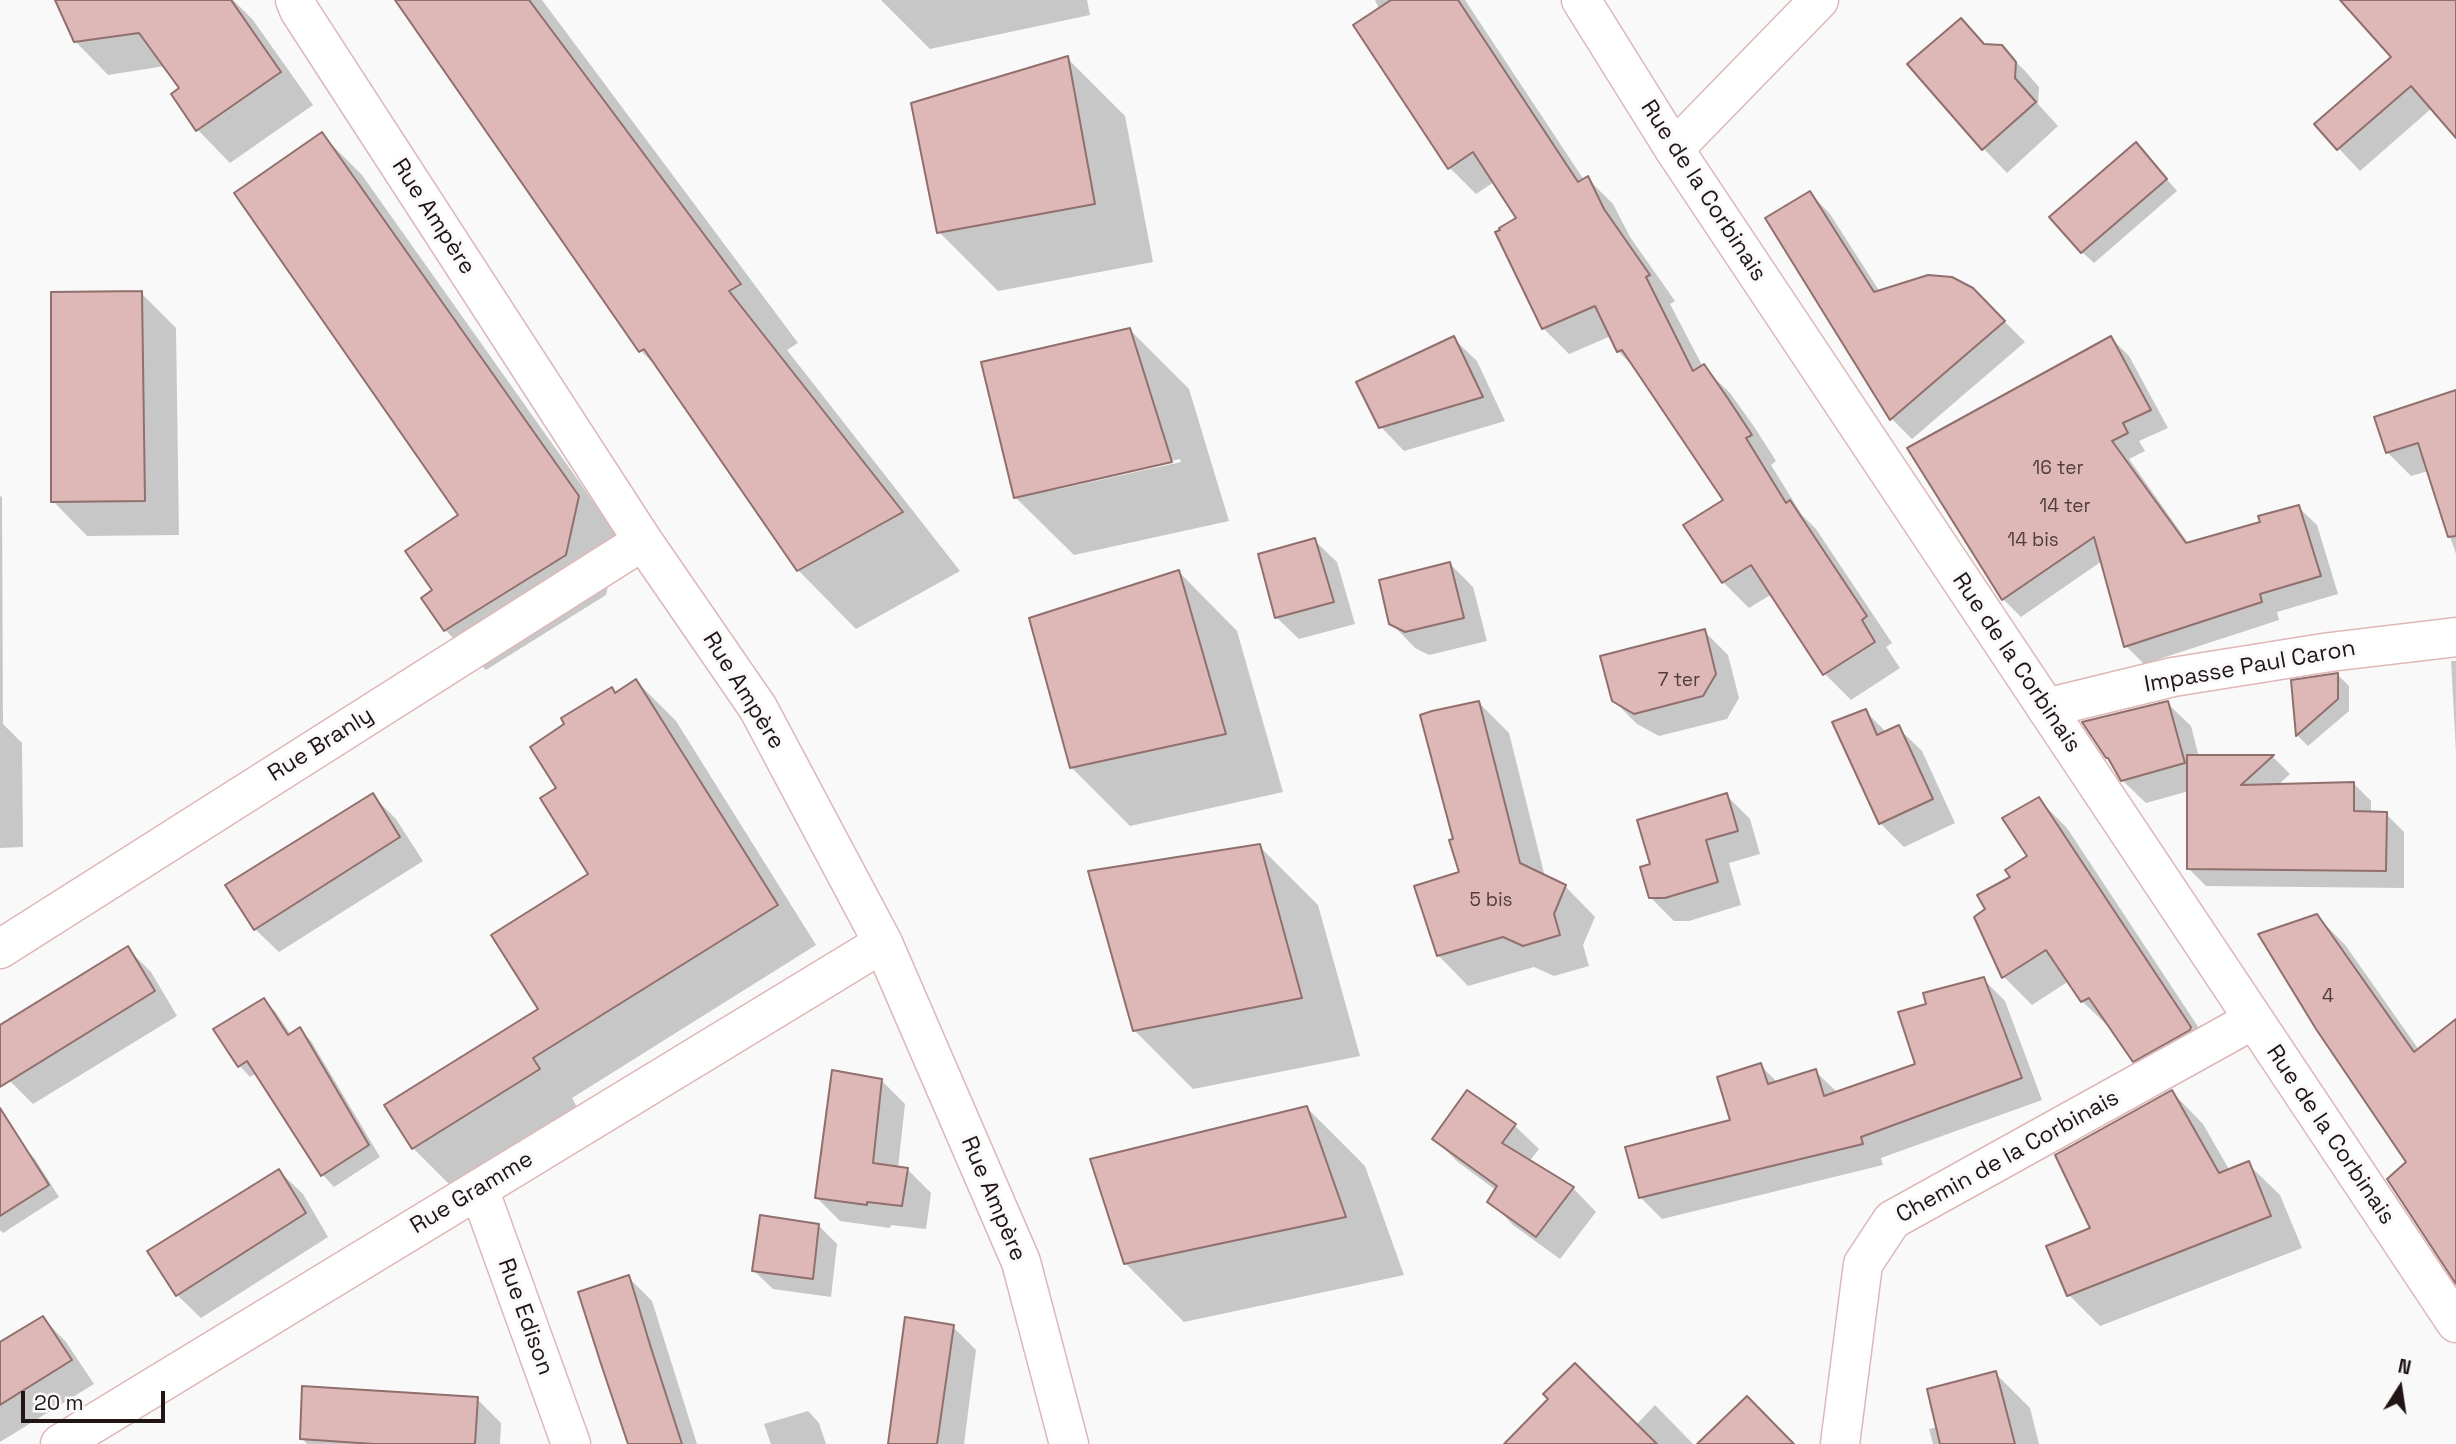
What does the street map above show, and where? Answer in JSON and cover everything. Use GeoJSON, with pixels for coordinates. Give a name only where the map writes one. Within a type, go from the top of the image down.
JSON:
{"type":"FeatureCollection","features":[{"type":"Feature","properties":{"kind":"street","name":"Rue Ampère"},"geometry":{"type":"LineString","coordinates":[[295,0],[643,541],[758,708],[883,943],[1021,1262],[1069,1444]]}},
{"type":"Feature","properties":{"kind":"street","name":"Rue de la Corbinais"},"geometry":{"type":"LineString","coordinates":[[1581,0],[1674,149],[2456,1323]]}},
{"type":"Feature","properties":{"kind":"street"},"geometry":{"type":"LineString","coordinates":[[1674,149],[1819,0]]}},
{"type":"Feature","properties":{"kind":"street","name":"Rue Branly"},"geometry":{"type":"LineString","coordinates":[[0,949],[643,541]]}},
{"type":"Feature","properties":{"kind":"street","name":"Impasse Paul Caron"},"geometry":{"type":"LineString","coordinates":[[2046,708],[2173,677],[2330,652],[2456,637]]}},
{"type":"Feature","properties":{"kind":"street","name":"Rue Gramme"},"geometry":{"type":"LineString","coordinates":[[60,1444],[883,943]]}},
{"type":"Feature","properties":{"kind":"street","name":"Chemin de la Corbinais"},"geometry":{"type":"LineString","coordinates":[[1840,1444],[1863,1264],[1892,1220],[2253,1020]]}},
{"type":"Feature","properties":{"kind":"street","name":"Rue Edison"},"geometry":{"type":"LineString","coordinates":[[479,1189],[571,1444]]}},
{"type":"Feature","properties":{"kind":"building"},"geometry":{"type":"Polygon","coordinates":[[[55,0],[231,0],[281,72],[196,131],[171,94],[179,88],[139,33],[74,42],[55,0]]]}},
{"type":"Feature","properties":{"kind":"building"},"geometry":{"type":"Polygon","coordinates":[[[395,0],[529,0],[741,284],[729,291],[903,512],[797,571],[644,349],[639,352],[395,0]]]}},
{"type":"Feature","properties":{"kind":"building"},"geometry":{"type":"Polygon","coordinates":[[[1391,0],[1458,0],[1578,182],[1588,176],[1604,209],[1650,275],[1646,277],[1693,371],[1704,364],[1729,400],[1752,435],[1746,438],[1786,503],[1790,500],[1867,616],[1862,620],[1875,642],[1823,675],[1751,565],[1722,583],[1683,525],[1723,500],[1622,350],[1617,352],[1595,306],[1542,329],[1495,232],[1516,218],[1473,152],[1448,169],[1353,25],[1391,0]]]}},
{"type":"Feature","properties":{"kind":"building"},"geometry":{"type":"Polygon","coordinates":[[[2340,0],[2456,0],[2456,138],[2411,86],[2337,150],[2314,124],[2391,57],[2340,0]]]}},
{"type":"Feature","properties":{"kind":"building"},"geometry":{"type":"Polygon","coordinates":[[[1961,18],[1984,44],[2002,45],[2016,62],[2015,78],[2036,102],[1982,150],[1907,64],[1961,18]]]}},
{"type":"Feature","properties":{"kind":"building"},"geometry":{"type":"Polygon","coordinates":[[[1068,56],[1095,204],[937,233],[911,103],[1068,56]]]}},
{"type":"Feature","properties":{"kind":"building"},"geometry":{"type":"Polygon","coordinates":[[[322,132],[579,496],[566,555],[444,631],[421,598],[432,590],[405,551],[458,515],[234,193],[322,132]]]}},
{"type":"Feature","properties":{"kind":"building"},"geometry":{"type":"Polygon","coordinates":[[[2136,142],[2167,179],[2081,253],[2049,217],[2136,142]]]}},
{"type":"Feature","properties":{"kind":"building"},"geometry":{"type":"Polygon","coordinates":[[[1810,191],[1874,292],[1928,275],[1952,277],[1973,288],[2005,321],[1890,420],[1765,218],[1810,191]]]}},
{"type":"Feature","properties":{"kind":"building"},"geometry":{"type":"Polygon","coordinates":[[[142,291],[145,501],[51,502],[51,292],[142,291]]]}},
{"type":"Feature","properties":{"kind":"building"},"geometry":{"type":"Polygon","coordinates":[[[1130,328],[1172,462],[1014,498],[981,362],[1130,328]]]}},
{"type":"Feature","properties":{"kind":"building"},"geometry":{"type":"Polygon","coordinates":[[[1454,336],[1483,397],[1379,428],[1356,382],[1454,336]]]}},
{"type":"Feature","properties":{"kind":"building"},"geometry":{"type":"Polygon","coordinates":[[[2111,336],[2151,410],[2123,423],[2128,433],[2112,441],[2186,543],[2260,522],[2258,516],[2299,505],[2321,576],[2260,594],[2262,602],[2124,647],[2094,537],[2002,600],[1907,448],[2111,336]]]}},
{"type":"Feature","properties":{"kind":"building"},"geometry":{"type":"Polygon","coordinates":[[[2456,390],[2456,536],[2448,537],[2418,443],[2386,453],[2374,417],[2456,390]]]}},
{"type":"Feature","properties":{"kind":"building"},"geometry":{"type":"Polygon","coordinates":[[[1315,538],[1334,602],[1275,618],[1258,554],[1315,538]]]}},
{"type":"Feature","properties":{"kind":"building"},"geometry":{"type":"Polygon","coordinates":[[[1450,562],[1464,618],[1405,632],[1389,624],[1379,580],[1450,562]]]}},
{"type":"Feature","properties":{"kind":"building"},"geometry":{"type":"Polygon","coordinates":[[[1179,570],[1226,734],[1070,768],[1029,618],[1179,570]]]}},
{"type":"Feature","properties":{"kind":"building"},"geometry":{"type":"Polygon","coordinates":[[[1705,629],[1716,674],[1703,696],[1634,714],[1612,701],[1600,656],[1705,629]]]}},
{"type":"Feature","properties":{"kind":"building"},"geometry":{"type":"Polygon","coordinates":[[[2338,673],[2338,699],[2296,736],[2291,680],[2338,673]]]}},
{"type":"Feature","properties":{"kind":"building"},"geometry":{"type":"Polygon","coordinates":[[[636,679],[778,905],[533,1058],[540,1069],[412,1149],[384,1105],[538,1009],[491,935],[588,874],[540,798],[556,788],[530,747],[564,724],[561,718],[612,687],[615,693],[636,679]]]}},
{"type":"Feature","properties":{"kind":"building"},"geometry":{"type":"Polygon","coordinates":[[[1479,701],[1520,863],[1566,885],[1554,914],[1560,935],[1523,946],[1503,937],[1437,956],[1414,886],[1459,872],[1449,840],[1453,839],[1420,715],[1479,701]]]}},
{"type":"Feature","properties":{"kind":"building"},"geometry":{"type":"Polygon","coordinates":[[[2168,701],[2185,763],[2121,781],[2082,722],[2168,701]]]}},
{"type":"Feature","properties":{"kind":"building"},"geometry":{"type":"Polygon","coordinates":[[[1866,709],[1877,735],[1899,725],[1933,799],[1879,824],[1832,722],[1866,709]]]}},
{"type":"Feature","properties":{"kind":"building"},"geometry":{"type":"Polygon","coordinates":[[[2187,755],[2274,755],[2241,785],[2354,782],[2354,811],[2387,812],[2386,871],[2187,869],[2187,755]]]}},
{"type":"Feature","properties":{"kind":"building"},"geometry":{"type":"Polygon","coordinates":[[[373,793],[400,837],[254,930],[225,885],[373,793]]]}},
{"type":"Feature","properties":{"kind":"building"},"geometry":{"type":"Polygon","coordinates":[[[1727,793],[1738,831],[1706,840],[1718,882],[1665,898],[1649,898],[1640,867],[1650,864],[1637,820],[1727,793]]]}},
{"type":"Feature","properties":{"kind":"building"},"geometry":{"type":"Polygon","coordinates":[[[2039,797],[2191,1027],[2133,1062],[2089,998],[2081,1002],[2046,950],[2002,978],[1974,917],[1985,909],[1977,895],[2010,877],[2005,870],[2027,856],[2002,818],[2039,797]]]}},
{"type":"Feature","properties":{"kind":"building"},"geometry":{"type":"Polygon","coordinates":[[[1260,844],[1302,998],[1133,1031],[1088,871],[1260,844]]]}},
{"type":"Feature","properties":{"kind":"building"},"geometry":{"type":"Polygon","coordinates":[[[2317,914],[2414,1052],[2456,1019],[2456,1284],[2387,1179],[2406,1162],[2316,1029],[2258,934],[2317,914]]]}},
{"type":"Feature","properties":{"kind":"building"},"geometry":{"type":"Polygon","coordinates":[[[128,946],[155,991],[0,1087],[0,1025],[128,946]]]}},
{"type":"Feature","properties":{"kind":"building"},"geometry":{"type":"Polygon","coordinates":[[[1984,977],[2022,1078],[1861,1137],[1863,1144],[1639,1198],[1625,1147],[1730,1120],[1717,1077],[1761,1063],[1768,1084],[1816,1069],[1824,1096],[1915,1064],[1898,1012],[1926,1004],[1923,993],[1984,977]]]}},
{"type":"Feature","properties":{"kind":"building"},"geometry":{"type":"Polygon","coordinates":[[[264,998],[288,1035],[300,1027],[369,1145],[321,1176],[247,1061],[238,1067],[213,1029],[264,998]]]}},
{"type":"Feature","properties":{"kind":"building"},"geometry":{"type":"Polygon","coordinates":[[[832,1070],[882,1079],[873,1163],[908,1168],[902,1206],[867,1202],[867,1205],[815,1198],[832,1070]]]}},
{"type":"Feature","properties":{"kind":"building"},"geometry":{"type":"Polygon","coordinates":[[[1467,1090],[1516,1124],[1502,1143],[1574,1187],[1536,1237],[1487,1202],[1497,1186],[1432,1139],[1467,1090]]]}},
{"type":"Feature","properties":{"kind":"building"},"geometry":{"type":"Polygon","coordinates":[[[2172,1090],[2219,1173],[2249,1161],[2271,1216],[2067,1296],[2046,1246],[2090,1228],[2055,1155],[2172,1090]]]}},
{"type":"Feature","properties":{"kind":"building"},"geometry":{"type":"Polygon","coordinates":[[[1307,1106],[1346,1217],[1124,1264],[1090,1159],[1307,1106]]]}},
{"type":"Feature","properties":{"kind":"building"},"geometry":{"type":"Polygon","coordinates":[[[0,1108],[49,1185],[0,1216],[0,1108]]]}},
{"type":"Feature","properties":{"kind":"building"},"geometry":{"type":"Polygon","coordinates":[[[279,1169],[306,1213],[176,1296],[147,1251],[279,1169]]]}},
{"type":"Feature","properties":{"kind":"building"},"geometry":{"type":"Polygon","coordinates":[[[760,1215],[819,1224],[813,1279],[752,1271],[760,1215]]]}},
{"type":"Feature","properties":{"kind":"building"},"geometry":{"type":"Polygon","coordinates":[[[629,1275],[682,1444],[628,1444],[578,1292],[629,1275]]]}},
{"type":"Feature","properties":{"kind":"building"},"geometry":{"type":"Polygon","coordinates":[[[43,1316],[72,1360],[0,1405],[0,1342],[43,1316]]]}},
{"type":"Feature","properties":{"kind":"building"},"geometry":{"type":"Polygon","coordinates":[[[905,1317],[954,1325],[937,1444],[888,1444],[905,1317]]]}},
{"type":"Feature","properties":{"kind":"building"},"geometry":{"type":"Polygon","coordinates":[[[1575,1363],[1657,1444],[1504,1444],[1548,1399],[1543,1394],[1575,1363]]]}},
{"type":"Feature","properties":{"kind":"building"},"geometry":{"type":"Polygon","coordinates":[[[1996,1371],[2015,1444],[1940,1444],[1927,1389],[1996,1371]]]}},
{"type":"Feature","properties":{"kind":"building"},"geometry":{"type":"Polygon","coordinates":[[[302,1386],[478,1397],[475,1444],[374,1444],[300,1439],[302,1386]]]}},
{"type":"Feature","properties":{"kind":"building"},"geometry":{"type":"Polygon","coordinates":[[[1747,1396],[1794,1444],[1697,1444],[1747,1396]]]}}]}
